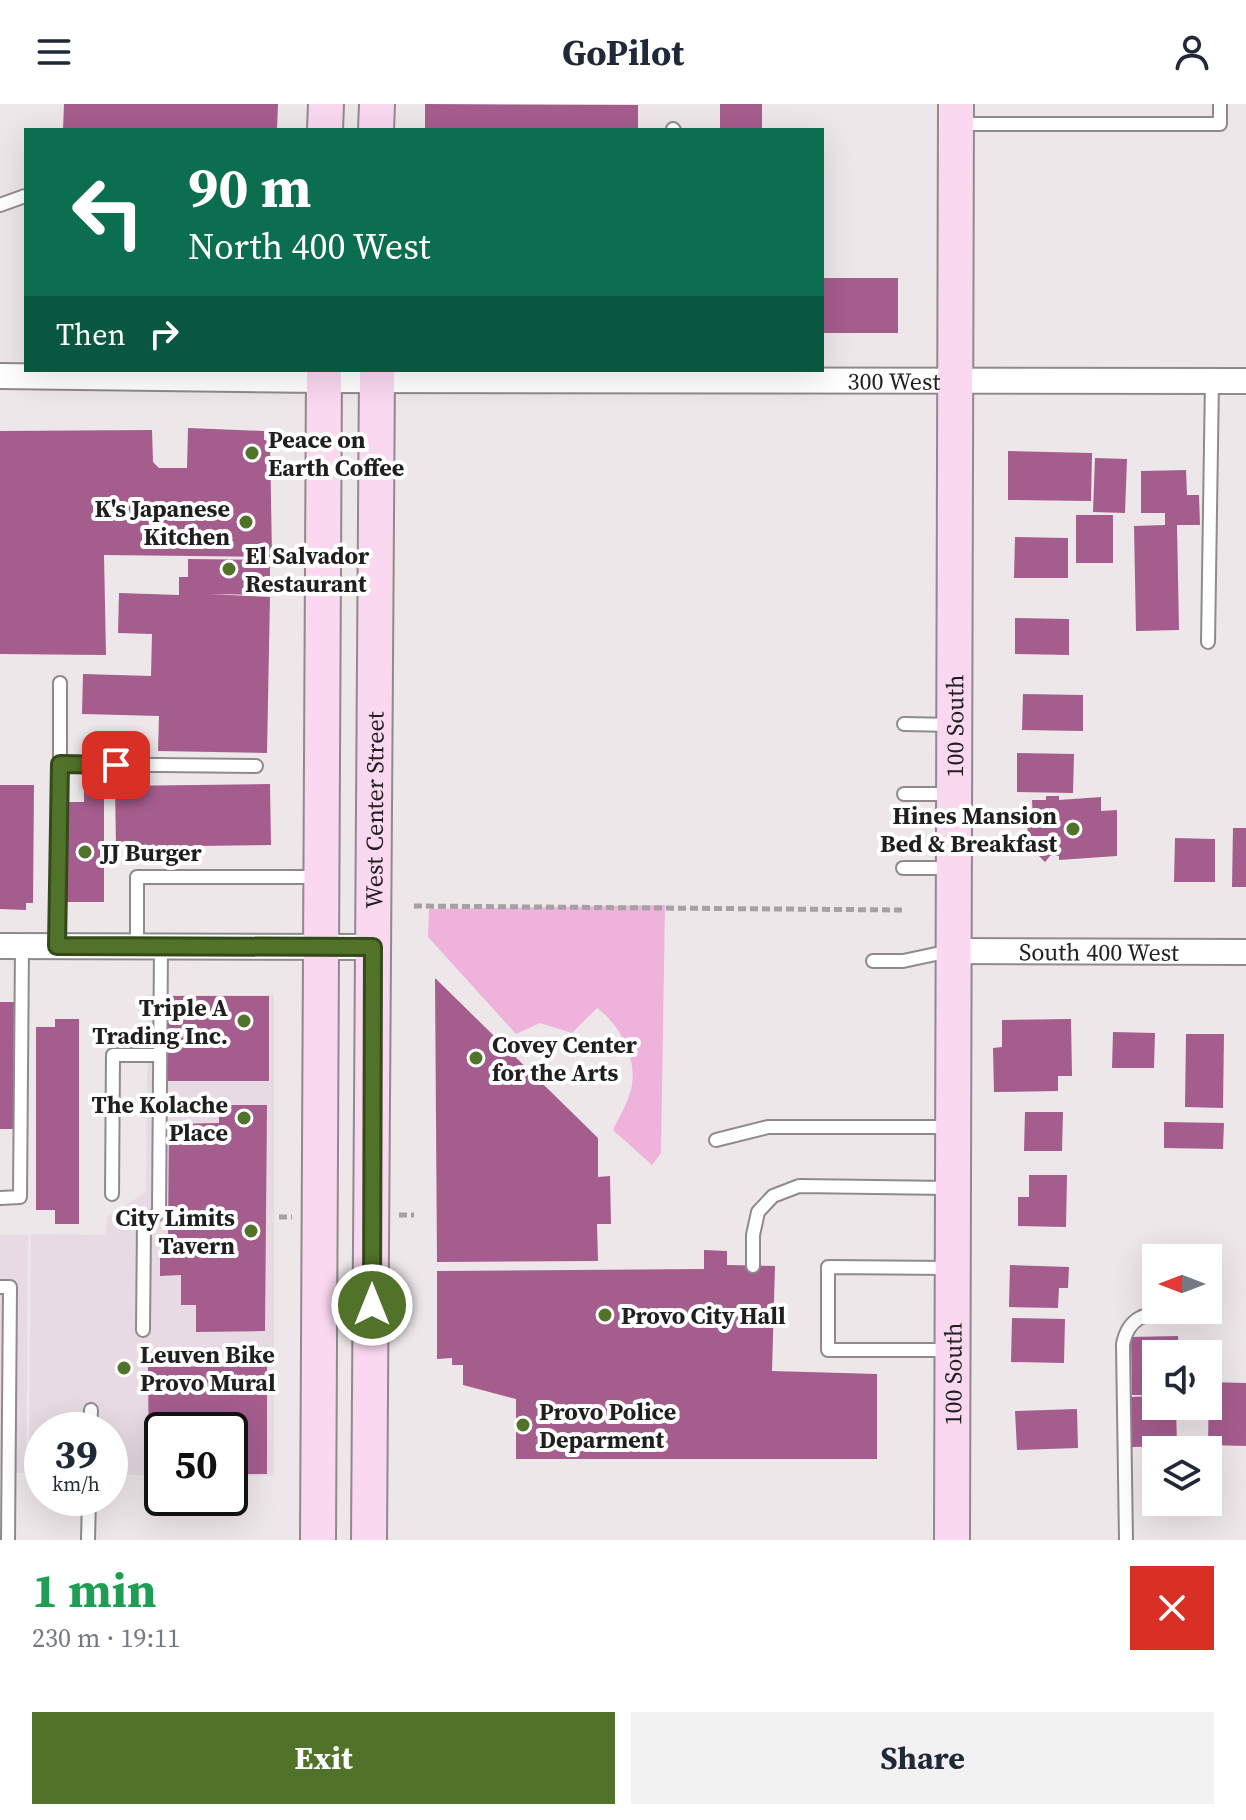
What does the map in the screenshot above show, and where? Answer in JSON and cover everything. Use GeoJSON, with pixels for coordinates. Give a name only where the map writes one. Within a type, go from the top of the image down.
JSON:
{"type":"FeatureCollection","features":[{"type":"Feature","properties":{"kind":"main road"},"geometry":{"type":"LineString","coordinates":[[325,128],[326,104]]}},
{"type":"Feature","properties":{"kind":"main road"},"geometry":{"type":"LineString","coordinates":[[376,128],[377,104]]}},
{"type":"Feature","properties":{"kind":"main road","name":"100 South"},"geometry":{"type":"LineString","coordinates":[[952,1540],[956,114]]}},
{"type":"Feature","properties":{"kind":"main road"},"geometry":{"type":"LineString","coordinates":[[318,1540],[321,877],[350,376]]}},
{"type":"Feature","properties":{"kind":"main road","name":"West Center Street"},"geometry":{"type":"LineString","coordinates":[[350,376],[373,947],[369,1540]]}},
{"type":"Feature","properties":{"kind":"street","name":"300 West"},"geometry":{"type":"LineString","coordinates":[[0,376],[1246,381]]}},
{"type":"Feature","properties":{"kind":"street"},"geometry":{"type":"LineString","coordinates":[[11,946],[373,947]]}},
{"type":"Feature","properties":{"kind":"street","name":"South 400 West"},"geometry":{"type":"LineString","coordinates":[[953,951],[1246,952]]}},
{"type":"Feature","properties":{"kind":"lane"},"geometry":{"type":"LineString","coordinates":[[956,114],[1220,124],[1220,104]]}},
{"type":"Feature","properties":{"kind":"lane"},"geometry":{"type":"LineString","coordinates":[[0,205],[24,196]]}},
{"type":"Feature","properties":{"kind":"lane"},"geometry":{"type":"LineString","coordinates":[[1208,642],[1212,380]]}},
{"type":"Feature","properties":{"kind":"lane"},"geometry":{"type":"LineString","coordinates":[[57,946],[60,683]]}},
{"type":"Feature","properties":{"kind":"lane"},"geometry":{"type":"LineString","coordinates":[[904,724],[953,725]]}},
{"type":"Feature","properties":{"kind":"lane"},"geometry":{"type":"LineString","coordinates":[[60,764],[256,766]]}},
{"type":"Feature","properties":{"kind":"lane"},"geometry":{"type":"LineString","coordinates":[[904,794],[953,794]]}},
{"type":"Feature","properties":{"kind":"lane"},"geometry":{"type":"LineString","coordinates":[[903,868],[953,868]]}},
{"type":"Feature","properties":{"kind":"lane"},"geometry":{"type":"LineString","coordinates":[[143,1330],[144,1226],[159,1212],[160,1055],[149,947],[137,877],[321,877]]}},
{"type":"Feature","properties":{"kind":"lane"},"geometry":{"type":"LineString","coordinates":[[0,1198],[20,1197],[11,946]]}},
{"type":"Feature","properties":{"kind":"lane"},"geometry":{"type":"LineString","coordinates":[[873,961],[903,961],[953,951]]}},
{"type":"Feature","properties":{"kind":"lane"},"geometry":{"type":"LineString","coordinates":[[112,1194],[113,1055],[160,1055]]}},
{"type":"Feature","properties":{"kind":"lane"},"geometry":{"type":"LineString","coordinates":[[716,1140],[768,1127],[953,1127]]}},
{"type":"Feature","properties":{"kind":"lane"},"geometry":{"type":"LineString","coordinates":[[753,1266],[753,1235],[758,1212],[773,1196],[799,1186],[952,1188]]}},
{"type":"Feature","properties":{"kind":"lane"},"geometry":{"type":"LineString","coordinates":[[952,1268],[828,1267],[828,1350],[952,1350]]}},
{"type":"Feature","properties":{"kind":"lane"},"geometry":{"type":"LineString","coordinates":[[0,1287],[10,1287],[8,1540]]}},
{"type":"Feature","properties":{"kind":"lane"},"geometry":{"type":"LineString","coordinates":[[1126,1540],[1123,1344],[1127,1327],[1142,1317]]}},
{"type":"Feature","properties":{"kind":"lane"},"geometry":{"type":"LineString","coordinates":[[88,1540],[89,1516]]}},
{"type":"Feature","properties":{"kind":"path"},"geometry":{"type":"LineString","coordinates":[[414,906],[903,910]]}},
{"type":"Feature","properties":{"kind":"shaded area"},"geometry":{"type":"Polygon","coordinates":[[[665,905],[661,1153],[652,1165],[613,1130],[629,1096],[633,1072],[627,1047],[614,1025],[597,1008],[572,1033],[540,1023],[516,1034],[428,937],[429,909],[665,905]]]}},
{"type":"Feature","properties":{"kind":"shaded area"},"geometry":{"type":"Polygon","coordinates":[[[148,995],[274,995],[274,1476],[248,1476],[248,1412],[144,1412],[144,1475],[128,1475],[128,1412],[30,1412],[31,1234],[106,1235],[107,1217],[146,1192],[148,995]]]}},
{"type":"Feature","properties":{"kind":"shaded area"},"geometry":{"type":"Polygon","coordinates":[[[0,1235],[28,1235],[24,1473],[0,1473],[0,1235]]]}},
{"type":"Feature","properties":{"kind":"building"},"geometry":{"type":"Polygon","coordinates":[[[64,104],[278,104],[277,128],[63,128],[64,104]]]}},
{"type":"Feature","properties":{"kind":"building"},"geometry":{"type":"Polygon","coordinates":[[[425,104],[638,105],[638,128],[425,128],[425,104]]]}},
{"type":"Feature","properties":{"kind":"building"},"geometry":{"type":"Polygon","coordinates":[[[720,104],[762,104],[762,128],[720,128],[720,104]]]}},
{"type":"Feature","properties":{"kind":"building"},"geometry":{"type":"Polygon","coordinates":[[[824,278],[898,278],[898,333],[824,333],[824,278]]]}},
{"type":"Feature","properties":{"kind":"building"},"geometry":{"type":"Polygon","coordinates":[[[188,428],[264,431],[264,440],[270,441],[272,557],[104,555],[106,655],[0,654],[0,431],[152,430],[153,462],[159,468],[187,468],[188,428]]]}},
{"type":"Feature","properties":{"kind":"building"},"geometry":{"type":"Polygon","coordinates":[[[1008,451],[1092,453],[1091,501],[1008,500],[1008,451]]]}},
{"type":"Feature","properties":{"kind":"building"},"geometry":{"type":"Polygon","coordinates":[[[1095,458],[1127,459],[1125,513],[1093,512],[1095,458]]]}},
{"type":"Feature","properties":{"kind":"building"},"geometry":{"type":"Polygon","coordinates":[[[1186,470],[1187,495],[1199,495],[1200,525],[1177,525],[1179,630],[1136,631],[1134,526],[1165,525],[1165,513],[1141,513],[1141,471],[1186,470]]]}},
{"type":"Feature","properties":{"kind":"building"},"geometry":{"type":"Polygon","coordinates":[[[1076,515],[1113,515],[1113,563],[1076,563],[1076,515]]]}},
{"type":"Feature","properties":{"kind":"building"},"geometry":{"type":"Polygon","coordinates":[[[1015,537],[1068,538],[1068,578],[1014,578],[1015,537]]]}},
{"type":"Feature","properties":{"kind":"building"},"geometry":{"type":"Polygon","coordinates":[[[188,559],[270,560],[270,595],[208,594],[270,597],[267,753],[158,751],[159,716],[82,714],[83,674],[151,676],[152,634],[118,633],[119,593],[179,595],[179,577],[188,577],[188,559]]]}},
{"type":"Feature","properties":{"kind":"building"},"geometry":{"type":"Polygon","coordinates":[[[1015,618],[1069,619],[1069,655],[1015,654],[1015,618]]]}},
{"type":"Feature","properties":{"kind":"building"},"geometry":{"type":"Polygon","coordinates":[[[1023,694],[1083,695],[1083,731],[1022,730],[1023,694]]]}},
{"type":"Feature","properties":{"kind":"building"},"geometry":{"type":"Polygon","coordinates":[[[1017,753],[1074,754],[1073,793],[1017,792],[1017,753]]]}},
{"type":"Feature","properties":{"kind":"building","name":"JJ Burger"},"geometry":{"type":"Polygon","coordinates":[[[84,781],[104,781],[104,902],[66,902],[66,802],[84,802],[84,781]]]}},
{"type":"Feature","properties":{"kind":"building"},"geometry":{"type":"Polygon","coordinates":[[[270,784],[271,845],[116,847],[115,786],[270,784]]]}},
{"type":"Feature","properties":{"kind":"building"},"geometry":{"type":"Polygon","coordinates":[[[0,785],[34,785],[33,903],[26,903],[26,910],[0,909],[0,785]]]}},
{"type":"Feature","properties":{"kind":"building","name":"Hines Mansion Bed & Breakfast"},"geometry":{"type":"Polygon","coordinates":[[[1046,796],[1059,796],[1059,800],[1101,797],[1101,811],[1117,810],[1117,856],[1059,860],[1059,856],[1050,856],[1045,862],[1035,852],[1041,846],[1041,836],[1028,836],[1027,821],[1033,821],[1032,800],[1046,800],[1046,796]]]}},
{"type":"Feature","properties":{"kind":"building"},"geometry":{"type":"Polygon","coordinates":[[[1233,828],[1246,828],[1246,887],[1232,887],[1233,828]]]}},
{"type":"Feature","properties":{"kind":"building"},"geometry":{"type":"Polygon","coordinates":[[[1175,838],[1215,839],[1215,882],[1174,882],[1175,838]]]}},
{"type":"Feature","properties":{"kind":"building","name":"Covey Center for the Arts"},"geometry":{"type":"Polygon","coordinates":[[[435,978],[598,1138],[598,1177],[610,1176],[611,1224],[597,1224],[598,1261],[437,1262],[435,978]]]}},
{"type":"Feature","properties":{"kind":"building"},"geometry":{"type":"Polygon","coordinates":[[[168,996],[269,996],[269,1081],[167,1081],[168,996]]]}},
{"type":"Feature","properties":{"kind":"building"},"geometry":{"type":"Polygon","coordinates":[[[0,1002],[14,1002],[13,1129],[0,1129],[0,1002]]]}},
{"type":"Feature","properties":{"kind":"building"},"geometry":{"type":"Polygon","coordinates":[[[55,1019],[79,1019],[79,1224],[55,1224],[55,1210],[36,1210],[36,1027],[55,1027],[55,1019]]]}},
{"type":"Feature","properties":{"kind":"building"},"geometry":{"type":"Polygon","coordinates":[[[1071,1019],[1072,1076],[1058,1076],[1058,1091],[994,1092],[993,1048],[1002,1047],[1002,1020],[1071,1019]]]}},
{"type":"Feature","properties":{"kind":"building"},"geometry":{"type":"Polygon","coordinates":[[[1113,1032],[1155,1033],[1154,1068],[1112,1068],[1113,1032]]]}},
{"type":"Feature","properties":{"kind":"building"},"geometry":{"type":"Polygon","coordinates":[[[1186,1034],[1224,1034],[1223,1108],[1185,1107],[1186,1034]]]}},
{"type":"Feature","properties":{"kind":"building"},"geometry":{"type":"Polygon","coordinates":[[[219,1105],[267,1105],[265,1331],[196,1332],[196,1305],[181,1305],[181,1275],[160,1276],[160,1236],[168,1236],[169,1124],[219,1123],[219,1105]]]}},
{"type":"Feature","properties":{"kind":"building"},"geometry":{"type":"Polygon","coordinates":[[[1025,1112],[1063,1112],[1062,1151],[1024,1151],[1025,1112]]]}},
{"type":"Feature","properties":{"kind":"building"},"geometry":{"type":"Polygon","coordinates":[[[1164,1122],[1224,1123],[1223,1149],[1164,1148],[1164,1122]]]}},
{"type":"Feature","properties":{"kind":"building"},"geometry":{"type":"Polygon","coordinates":[[[1029,1175],[1067,1175],[1066,1227],[1018,1226],[1018,1197],[1029,1197],[1029,1175]]]}},
{"type":"Feature","properties":{"kind":"building","name":"Provo City Hall"},"geometry":{"type":"Polygon","coordinates":[[[704,1250],[727,1251],[727,1265],[775,1266],[772,1371],[877,1374],[877,1459],[516,1459],[516,1399],[463,1385],[463,1365],[452,1365],[452,1358],[437,1359],[437,1271],[704,1269],[704,1250]]]}},
{"type":"Feature","properties":{"kind":"building"},"geometry":{"type":"Polygon","coordinates":[[[1010,1265],[1069,1267],[1068,1288],[1059,1288],[1058,1308],[1009,1307],[1010,1265]]]}},
{"type":"Feature","properties":{"kind":"building"},"geometry":{"type":"Polygon","coordinates":[[[1012,1318],[1065,1319],[1064,1363],[1011,1362],[1012,1318]]]}},
{"type":"Feature","properties":{"kind":"building"},"geometry":{"type":"Polygon","coordinates":[[[1178,1336],[1178,1340],[1142,1340],[1142,1395],[1132,1395],[1131,1337],[1178,1336]]]}},
{"type":"Feature","properties":{"kind":"building"},"geometry":{"type":"Polygon","coordinates":[[[267,1366],[267,1474],[248,1474],[248,1412],[148,1412],[148,1367],[267,1366]]]}},
{"type":"Feature","properties":{"kind":"building"},"geometry":{"type":"Polygon","coordinates":[[[1222,1382],[1246,1383],[1246,1446],[1222,1445],[1222,1436],[1208,1436],[1208,1420],[1222,1420],[1222,1382]]]}},
{"type":"Feature","properties":{"kind":"building"},"geometry":{"type":"Polygon","coordinates":[[[1130,1397],[1142,1397],[1142,1420],[1176,1420],[1177,1436],[1142,1436],[1142,1447],[1131,1447],[1130,1397]]]}},
{"type":"Feature","properties":{"kind":"building"},"geometry":{"type":"Polygon","coordinates":[[[1077,1409],[1078,1448],[1017,1450],[1015,1411],[1077,1409]]]}},
{"type":"Feature","properties":{"kind":"place","name":"Peace on Earth Coffee"},"geometry":{"type":"Point","coordinates":[252,453]}},
{"type":"Feature","properties":{"kind":"place","name":"K's Japanese Kitchen"},"geometry":{"type":"Point","coordinates":[246,522]}},
{"type":"Feature","properties":{"kind":"place","name":"El Salvador Restaurant"},"geometry":{"type":"Point","coordinates":[229,569]}},
{"type":"Feature","properties":{"kind":"place","name":"Hines Mansion Bed & Breakfast"},"geometry":{"type":"Point","coordinates":[1073,829]}},
{"type":"Feature","properties":{"kind":"place","name":"JJ Burger"},"geometry":{"type":"Point","coordinates":[85,852]}},
{"type":"Feature","properties":{"kind":"place","name":"Triple A Trading Inc."},"geometry":{"type":"Point","coordinates":[244,1021]}},
{"type":"Feature","properties":{"kind":"place","name":"Covey Center for the Arts"},"geometry":{"type":"Point","coordinates":[476,1058]}},
{"type":"Feature","properties":{"kind":"place","name":"The Kolache Place"},"geometry":{"type":"Point","coordinates":[244,1118]}},
{"type":"Feature","properties":{"kind":"place","name":"City Limits Tavern"},"geometry":{"type":"Point","coordinates":[251,1231]}},
{"type":"Feature","properties":{"kind":"place","name":"Provo City Hall"},"geometry":{"type":"Point","coordinates":[605,1315]}},
{"type":"Feature","properties":{"kind":"place","name":"Leuven Bike Provo Mural"},"geometry":{"type":"Point","coordinates":[124,1368]}},
{"type":"Feature","properties":{"kind":"place","name":"Provo Police Deparment"},"geometry":{"type":"Point","coordinates":[523,1425]}},
{"type":"Feature","properties":{"kind":"route"},"geometry":{"type":"LineString","coordinates":[[116,765],[60,764],[57,946],[373,947],[372,1305]]}}]}
